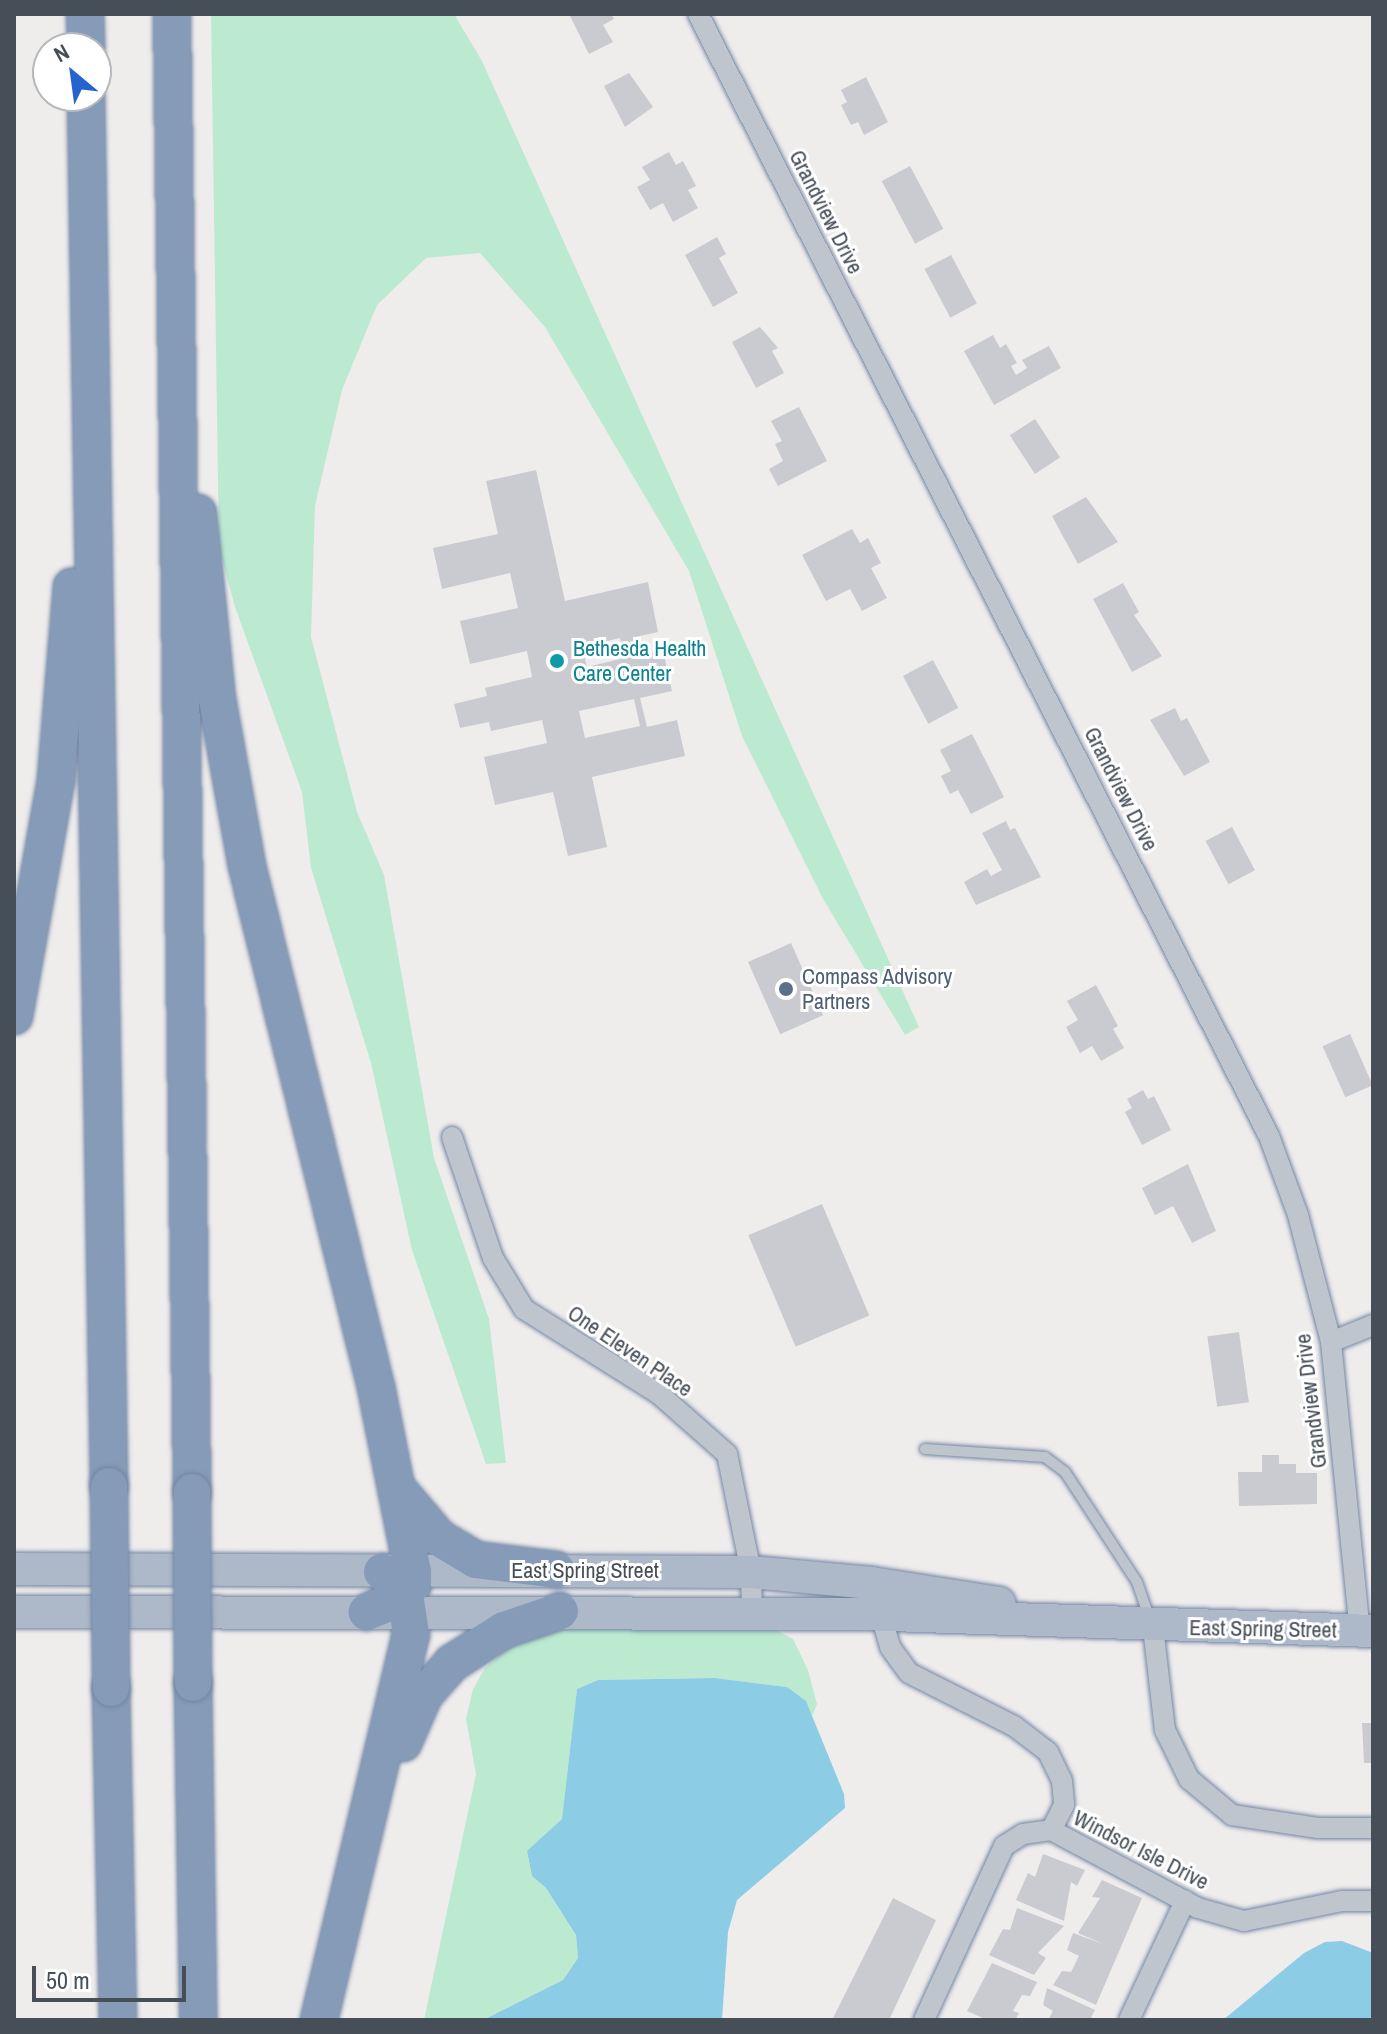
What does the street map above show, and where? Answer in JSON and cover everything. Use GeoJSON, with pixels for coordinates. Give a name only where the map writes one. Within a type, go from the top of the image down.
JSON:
{"type":"FeatureCollection","features":[{"type":"Feature","properties":{"kind":"highway"},"geometry":{"type":"LineString","coordinates":[[172,14],[198,2020]]}},
{"type":"Feature","properties":{"kind":"highway"},"geometry":{"type":"LineString","coordinates":[[86,112],[118,2020]]}},
{"type":"Feature","properties":{"kind":"highway"},"geometry":{"type":"LineString","coordinates":[[175,274],[217,699],[247,866],[401,1493],[403,1588],[411,1634],[366,1838],[319,2020]]}},
{"type":"Feature","properties":{"kind":"highway"},"geometry":{"type":"LineString","coordinates":[[14,1016],[56,780],[91,370]]}},
{"type":"Feature","properties":{"kind":"highway"},"geometry":{"type":"LineString","coordinates":[[401,1493],[439,1538],[476,1560],[556,1570]]}},
{"type":"Feature","properties":{"kind":"highway"},"geometry":{"type":"LineString","coordinates":[[366,1612],[403,1588]]}},
{"type":"Feature","properties":{"kind":"highway"},"geometry":{"type":"LineString","coordinates":[[366,1838],[413,1717],[437,1677],[491,1637],[560,1611]]}},
{"type":"Feature","properties":{"kind":"main road","name":"East Spring Street"},"geometry":{"type":"LineString","coordinates":[[14,1569],[403,1588],[560,1611],[881,1615],[1153,1627],[1366,1631]]}},
{"type":"Feature","properties":{"kind":"main road","name":"East Spring Street"},"geometry":{"type":"LineString","coordinates":[[403,1588],[556,1570],[751,1572],[871,1583],[1153,1627]]}},
{"type":"Feature","properties":{"kind":"main road"},"geometry":{"type":"LineString","coordinates":[[14,1612],[366,1612]]}},
{"type":"Feature","properties":{"kind":"street","name":"Grandview Drive"},"geometry":{"type":"LineString","coordinates":[[698,14],[1269,1136],[1298,1215],[1331,1342],[1366,1631]]}},
{"type":"Feature","properties":{"kind":"street","name":"One Eleven Place"},"geometry":{"type":"LineString","coordinates":[[452,1137],[493,1258],[524,1309],[659,1394],[727,1454],[751,1572],[752,1613]]}},
{"type":"Feature","properties":{"kind":"street"},"geometry":{"type":"LineString","coordinates":[[1331,1342],[1373,1325]]}},
{"type":"Feature","properties":{"kind":"street","name":"Windsor Isle Drive"},"geometry":{"type":"LineString","coordinates":[[881,1615],[890,1647],[909,1673],[1014,1726],[1048,1752],[1062,1781],[1064,1805],[1051,1830],[1185,1901],[1244,1921],[1342,1901],[1373,1901]]}},
{"type":"Feature","properties":{"kind":"street"},"geometry":{"type":"LineString","coordinates":[[1153,1627],[1165,1730],[1189,1779],[1232,1815],[1318,1828],[1373,1828]]}},
{"type":"Feature","properties":{"kind":"street"},"geometry":{"type":"LineString","coordinates":[[924,2020],[1004,1846],[1023,1834],[1051,1830]]}},
{"type":"Feature","properties":{"kind":"street"},"geometry":{"type":"LineString","coordinates":[[1129,2020],[1185,1901]]}},
{"type":"Feature","properties":{"kind":"lane"},"geometry":{"type":"LineString","coordinates":[[925,1449],[1045,1457],[1065,1472],[1137,1582],[1153,1627]]}},
{"type":"Feature","properties":{"kind":"green space"},"geometry":{"type":"Polygon","coordinates":[[[211,14],[454,14],[482,61],[919,1027],[905,1035],[823,899],[742,736],[689,571],[545,327],[480,253],[426,258],[377,305],[342,390],[315,506],[311,637],[357,812],[384,875],[434,1158],[489,1319],[506,1463],[486,1464],[412,1250],[371,1063],[311,868],[302,792],[235,607],[219,548],[211,14]]]}},
{"type":"Feature","properties":{"kind":"green space"},"geometry":{"type":"Polygon","coordinates":[[[559,1628],[772,1628],[793,1639],[808,1670],[817,1704],[813,1715],[787,1687],[715,1678],[598,1680],[577,1689],[562,1819],[527,1852],[532,1876],[546,1888],[576,1935],[578,1958],[563,1980],[483,2020],[424,2020],[476,1774],[466,1719],[473,1689],[485,1668],[518,1641],[559,1628]]]}},
{"type":"Feature","properties":{"kind":"water"},"geometry":{"type":"Polygon","coordinates":[[[715,1678],[787,1687],[806,1701],[844,1794],[845,1808],[737,1900],[728,1932],[722,2020],[483,2020],[563,1980],[578,1958],[576,1935],[546,1888],[532,1876],[527,1851],[562,1819],[577,1689],[598,1680],[715,1678]]]}},
{"type":"Feature","properties":{"kind":"water"},"geometry":{"type":"Polygon","coordinates":[[[1342,1941],[1373,1953],[1373,2020],[1223,2020],[1304,1953],[1325,1942],[1342,1941]]]}},
{"type":"Feature","properties":{"kind":"building"},"geometry":{"type":"Polygon","coordinates":[[[569,14],[611,14],[614,19],[603,25],[613,42],[589,54],[569,14]]]}},
{"type":"Feature","properties":{"kind":"building"},"geometry":{"type":"Polygon","coordinates":[[[629,73],[653,107],[625,127],[604,86],[629,73]]]}},
{"type":"Feature","properties":{"kind":"building"},"geometry":{"type":"Polygon","coordinates":[[[866,77],[888,122],[864,135],[858,122],[851,125],[841,105],[847,102],[841,90],[866,77]]]}},
{"type":"Feature","properties":{"kind":"building"},"geometry":{"type":"Polygon","coordinates":[[[669,152],[676,165],[683,161],[696,186],[688,190],[698,208],[673,222],[663,203],[650,210],[637,187],[650,180],[642,167],[669,152]]]}},
{"type":"Feature","properties":{"kind":"building"},"geometry":{"type":"Polygon","coordinates":[[[910,166],[943,229],[915,244],[882,181],[910,166]]]}},
{"type":"Feature","properties":{"kind":"building"},"geometry":{"type":"Polygon","coordinates":[[[717,237],[726,254],[719,258],[738,293],[713,307],[685,255],[717,237]]]}},
{"type":"Feature","properties":{"kind":"building"},"geometry":{"type":"Polygon","coordinates":[[[951,255],[977,304],[950,318],[925,269],[951,255]]]}},
{"type":"Feature","properties":{"kind":"building"},"geometry":{"type":"Polygon","coordinates":[[[760,327],[778,348],[772,351],[784,373],[756,388],[732,342],[760,327]]]}},
{"type":"Feature","properties":{"kind":"building"},"geometry":{"type":"Polygon","coordinates":[[[993,335],[1000,348],[1006,344],[1017,363],[1011,366],[1016,375],[1027,368],[1022,360],[1049,346],[1061,368],[994,405],[964,351],[993,335]]]}},
{"type":"Feature","properties":{"kind":"building"},"geometry":{"type":"Polygon","coordinates":[[[799,407],[827,461],[778,486],[769,469],[783,461],[775,444],[782,441],[771,421],[799,407]]]}},
{"type":"Feature","properties":{"kind":"building"},"geometry":{"type":"Polygon","coordinates":[[[1035,419],[1060,458],[1035,474],[1010,435],[1035,419]]]}},
{"type":"Feature","properties":{"kind":"building","name":"Bethesda Health Care Center"},"geometry":{"type":"Polygon","coordinates":[[[536,470],[565,601],[648,582],[658,632],[635,637],[638,656],[663,650],[672,691],[640,698],[647,727],[677,720],[685,756],[592,777],[607,847],[568,856],[553,792],[495,805],[484,757],[547,743],[542,720],[491,731],[489,722],[460,728],[454,704],[487,696],[485,688],[532,677],[527,651],[470,664],[460,621],[518,608],[510,573],[442,589],[433,548],[498,534],[486,481],[536,470]],[[620,638],[582,647],[587,667],[624,658],[620,638]],[[634,699],[579,711],[585,738],[640,726],[634,699]]]}},
{"type":"Feature","properties":{"kind":"building"},"geometry":{"type":"Polygon","coordinates":[[[1086,497],[1118,542],[1078,564],[1052,516],[1086,497]]]}},
{"type":"Feature","properties":{"kind":"building"},"geometry":{"type":"Polygon","coordinates":[[[852,529],[860,543],[868,538],[881,563],[871,568],[887,598],[862,611],[850,589],[826,601],[802,555],[852,529]]]}},
{"type":"Feature","properties":{"kind":"building"},"geometry":{"type":"Polygon","coordinates":[[[1123,583],[1139,612],[1134,615],[1162,656],[1132,672],[1093,599],[1123,583]]]}},
{"type":"Feature","properties":{"kind":"building"},"geometry":{"type":"Polygon","coordinates":[[[933,660],[958,708],[928,724],[903,676],[933,660]]]}},
{"type":"Feature","properties":{"kind":"building"},"geometry":{"type":"Polygon","coordinates":[[[1175,708],[1181,721],[1187,718],[1210,762],[1184,776],[1150,720],[1175,708]]]}},
{"type":"Feature","properties":{"kind":"building"},"geometry":{"type":"Polygon","coordinates":[[[972,734],[1004,797],[971,814],[958,790],[950,794],[941,776],[951,771],[940,750],[972,734]]]}},
{"type":"Feature","properties":{"kind":"building"},"geometry":{"type":"Polygon","coordinates":[[[1006,821],[1010,830],[1015,828],[1041,877],[976,905],[964,882],[987,869],[991,876],[1002,870],[982,833],[1006,821]]]}},
{"type":"Feature","properties":{"kind":"building"},"geometry":{"type":"Polygon","coordinates":[[[1232,827],[1255,870],[1229,884],[1206,841],[1232,827]]]}},
{"type":"Feature","properties":{"kind":"building","name":"Compass Advisory Partners"},"geometry":{"type":"Polygon","coordinates":[[[791,943],[823,1015],[780,1034],[748,962],[791,943]]]}},
{"type":"Feature","properties":{"kind":"building"},"geometry":{"type":"Polygon","coordinates":[[[1096,985],[1118,1026],[1113,1029],[1124,1048],[1101,1061],[1092,1046],[1080,1053],[1066,1027],[1078,1020],[1067,1001],[1096,985]]]}},
{"type":"Feature","properties":{"kind":"building"},"geometry":{"type":"Polygon","coordinates":[[[1350,1034],[1373,1085],[1345,1097],[1323,1046],[1350,1034]]]}},
{"type":"Feature","properties":{"kind":"building"},"geometry":{"type":"Polygon","coordinates":[[[1143,1090],[1148,1099],[1154,1096],[1171,1130],[1142,1145],[1125,1112],[1132,1108],[1127,1099],[1143,1090]]]}},
{"type":"Feature","properties":{"kind":"building"},"geometry":{"type":"Polygon","coordinates":[[[1188,1164],[1216,1231],[1192,1243],[1173,1206],[1155,1215],[1142,1188],[1188,1164]]]}},
{"type":"Feature","properties":{"kind":"building"},"geometry":{"type":"Polygon","coordinates":[[[822,1204],[869,1315],[796,1347],[748,1235],[822,1204]]]}},
{"type":"Feature","properties":{"kind":"building"},"geometry":{"type":"Polygon","coordinates":[[[1239,1332],[1249,1402],[1217,1407],[1207,1336],[1239,1332]]]}},
{"type":"Feature","properties":{"kind":"building"},"geometry":{"type":"Polygon","coordinates":[[[1262,1455],[1279,1455],[1279,1464],[1296,1464],[1296,1473],[1317,1473],[1317,1504],[1239,1506],[1238,1472],[1262,1472],[1262,1455]]]}},
{"type":"Feature","properties":{"kind":"building"},"geometry":{"type":"Polygon","coordinates":[[[1362,1723],[1373,1723],[1373,1763],[1364,1763],[1362,1723]]]}},
{"type":"Feature","properties":{"kind":"building"},"geometry":{"type":"Polygon","coordinates":[[[1043,1854],[1085,1870],[1077,1886],[1071,1882],[1064,1921],[1016,1900],[1028,1873],[1035,1877],[1043,1854]]]}},
{"type":"Feature","properties":{"kind":"building"},"geometry":{"type":"Polygon","coordinates":[[[1102,1880],[1142,1898],[1096,2005],[1053,1985],[1062,1971],[1071,1972],[1079,1956],[1067,1950],[1073,1933],[1103,1944],[1078,1933],[1100,1898],[1092,1897],[1102,1880]]]}},
{"type":"Feature","properties":{"kind":"building"},"geometry":{"type":"Polygon","coordinates":[[[893,1898],[936,1920],[889,2020],[832,2020],[893,1898]]]}},
{"type":"Feature","properties":{"kind":"building"},"geometry":{"type":"Polygon","coordinates":[[[1017,1908],[1064,1926],[1038,1953],[1046,1958],[1034,1975],[989,1955],[1003,1929],[1010,1930],[1017,1908]]]}},
{"type":"Feature","properties":{"kind":"building"},"geometry":{"type":"Polygon","coordinates":[[[992,1963],[1037,1982],[1030,1996],[1022,1995],[1013,2011],[1019,2013],[1015,2020],[987,2020],[967,2011],[992,1963]]]}},
{"type":"Feature","properties":{"kind":"building"},"geometry":{"type":"Polygon","coordinates":[[[1047,1988],[1095,2010],[1090,2020],[1048,2020],[1053,2011],[1043,2005],[1047,1988]]]}},
{"type":"Feature","properties":{"kind":"place","name":"Bethesda Health Care Center"},"geometry":{"type":"Point","coordinates":[557,661]}},
{"type":"Feature","properties":{"kind":"place","name":"Compass Advisory Partners"},"geometry":{"type":"Point","coordinates":[786,989]}}]}
